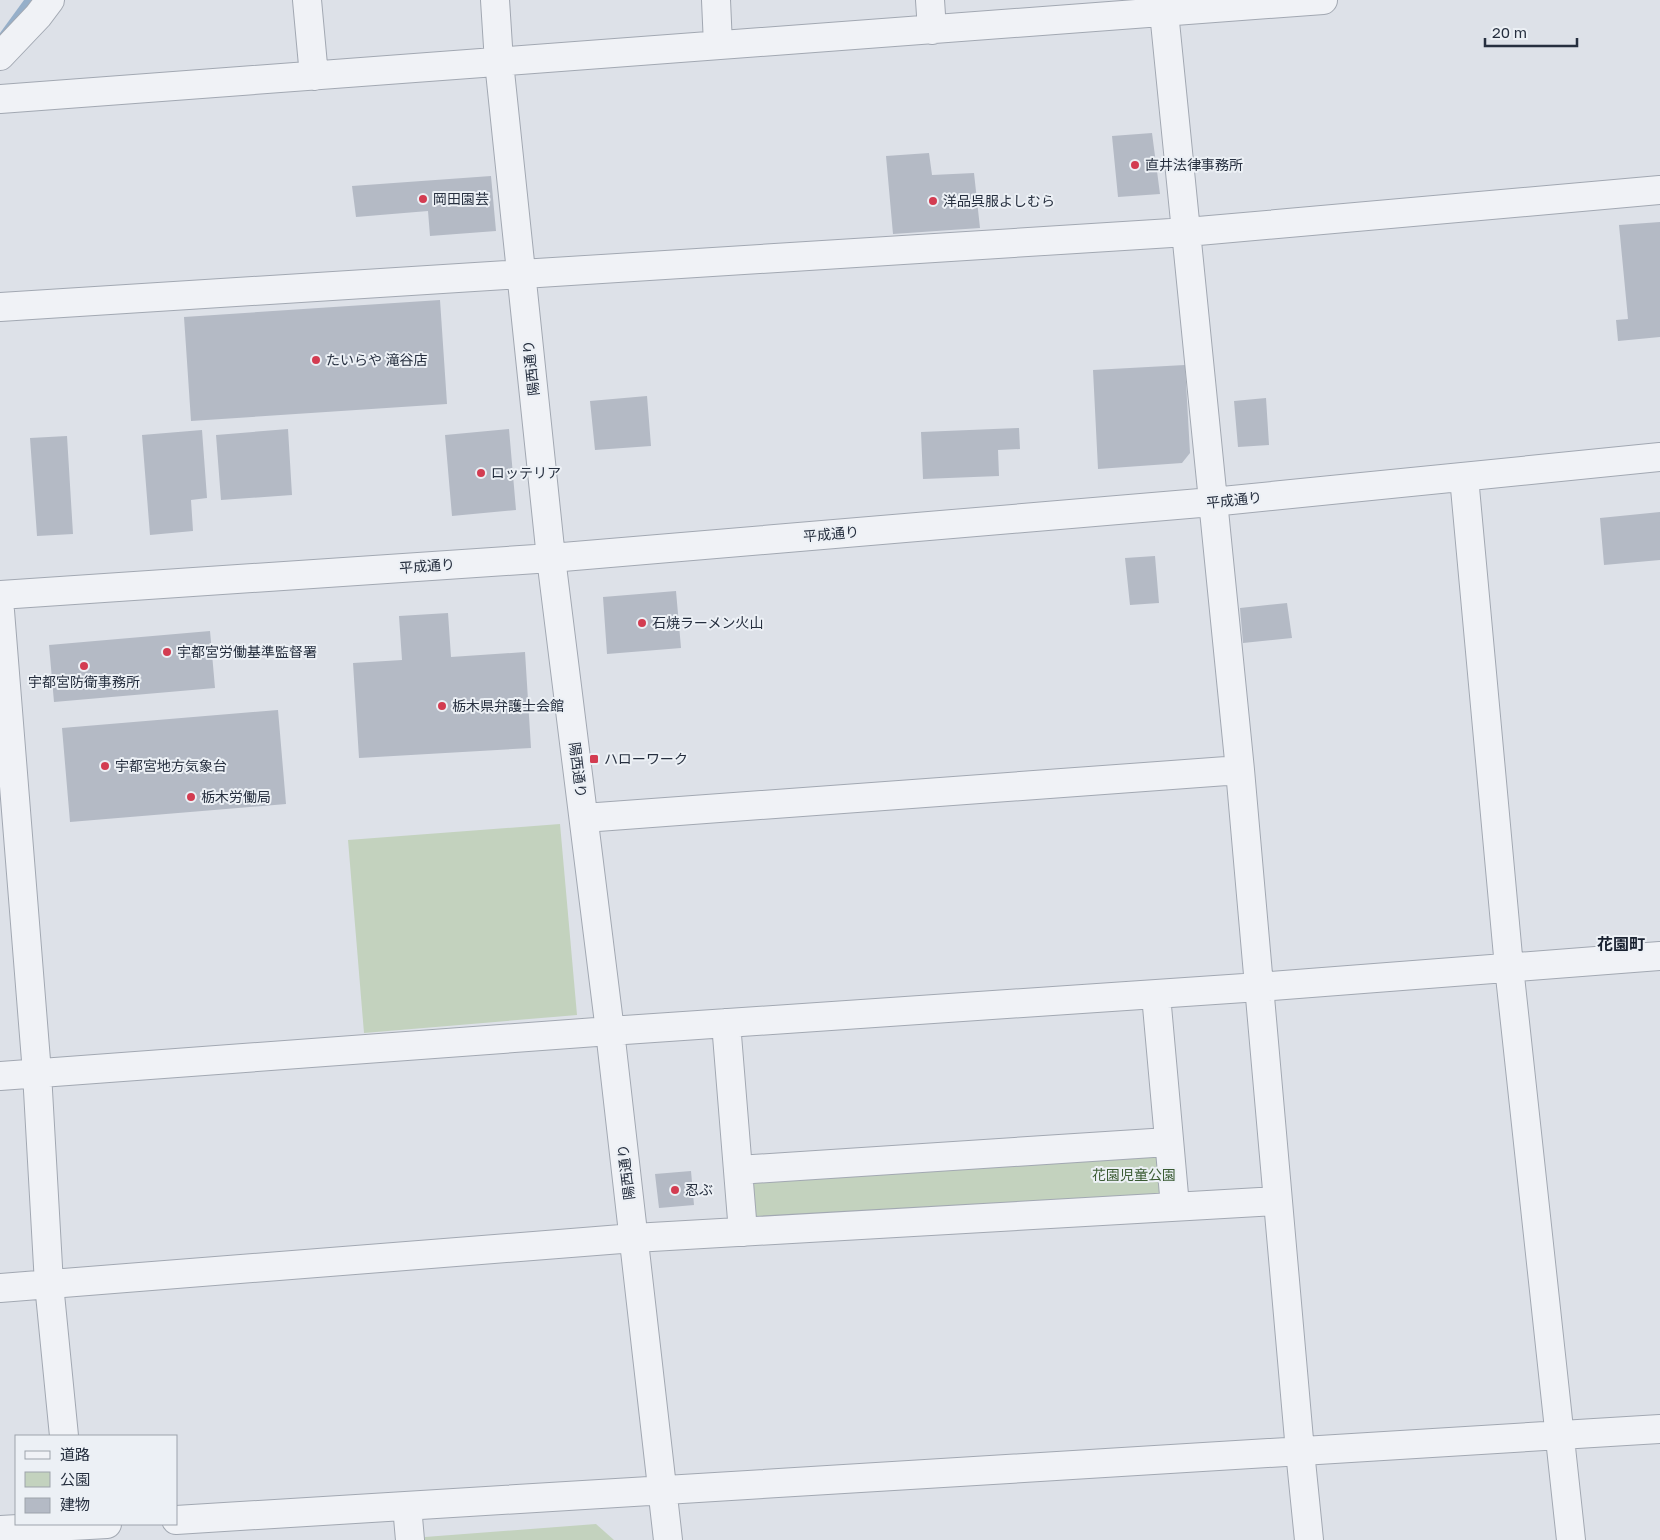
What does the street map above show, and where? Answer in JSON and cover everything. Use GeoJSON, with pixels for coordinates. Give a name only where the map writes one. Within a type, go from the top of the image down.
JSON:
{"type":"FeatureCollection","features":[{"type":"Feature","properties":{"kind":"street"},"geometry":{"type":"LineString","coordinates":[[0,56],[38,16],[50,0]]}},
{"type":"Feature","properties":{"kind":"street"},"geometry":{"type":"LineString","coordinates":[[307,0],[314,76]]}},
{"type":"Feature","properties":{"kind":"street","name":"陽西通り"},"geometry":{"type":"LineString","coordinates":[[495,0],[499,62],[551,558],[610,1031],[668,1540]]}},
{"type":"Feature","properties":{"kind":"street"},"geometry":{"type":"LineString","coordinates":[[716,0],[718,45]]}},
{"type":"Feature","properties":{"kind":"street"},"geometry":{"type":"LineString","coordinates":[[930,0],[932,30]]}},
{"type":"Feature","properties":{"kind":"street"},"geometry":{"type":"LineString","coordinates":[[0,99],[932,30],[1152,9],[1324,0]]}},
{"type":"Feature","properties":{"kind":"street"},"geometry":{"type":"LineString","coordinates":[[1152,9],[1187,232],[1212,502],[1240,770],[1300,1451],[1310,1540]]}},
{"type":"Feature","properties":{"kind":"street"},"geometry":{"type":"LineString","coordinates":[[0,307],[1187,232],[1660,190]]}},
{"type":"Feature","properties":{"kind":"street","name":"平成通り"},"geometry":{"type":"LineString","coordinates":[[0,595],[551,558],[1212,502],[1660,457]]}},
{"type":"Feature","properties":{"kind":"street"},"geometry":{"type":"LineString","coordinates":[[1464,477],[1509,967],[1558,1436],[1571,1540]]}},
{"type":"Feature","properties":{"kind":"street"},"geometry":{"type":"LineString","coordinates":[[0,611],[37,1073],[49,1284],[64,1435]]}},
{"type":"Feature","properties":{"kind":"street"},"geometry":{"type":"LineString","coordinates":[[584,818],[1240,770]]}},
{"type":"Feature","properties":{"kind":"street"},"geometry":{"type":"LineString","coordinates":[[0,1076],[610,1031],[1156,995],[1660,956]]}},
{"type":"Feature","properties":{"kind":"street"},"geometry":{"type":"LineString","coordinates":[[1156,995],[1175,1206]]}},
{"type":"Feature","properties":{"kind":"street"},"geometry":{"type":"LineString","coordinates":[[726,1024],[742,1232]]}},
{"type":"Feature","properties":{"kind":"street"},"geometry":{"type":"LineString","coordinates":[[738,1170],[1168,1142]]}},
{"type":"Feature","properties":{"kind":"street"},"geometry":{"type":"LineString","coordinates":[[0,1288],[634,1238],[1278,1201]]}},
{"type":"Feature","properties":{"kind":"street"},"geometry":{"type":"LineString","coordinates":[[178,1520],[1660,1429]]}},
{"type":"Feature","properties":{"kind":"street"},"geometry":{"type":"LineString","coordinates":[[408,1506],[410,1540]]}},
{"type":"Feature","properties":{"kind":"street"},"geometry":{"type":"LineString","coordinates":[[0,1530],[73,1525]]}},
{"type":"Feature","properties":{"kind":"green space"},"geometry":{"type":"Polygon","coordinates":[[[560,824],[577,1015],[364,1033],[348,840],[560,824]]]}},
{"type":"Feature","properties":{"kind":"green space","name":"花園児童公園"},"geometry":{"type":"Polygon","coordinates":[[[1159,1152],[1164,1195],[751,1220],[748,1180],[1159,1152]]]}},
{"type":"Feature","properties":{"kind":"green space"},"geometry":{"type":"Polygon","coordinates":[[[596,1524],[614,1540],[425,1540],[425,1537],[596,1524]]]}},
{"type":"Feature","properties":{"kind":"water"},"geometry":{"type":"Polygon","coordinates":[[[24,0],[36,0],[0,48],[0,33],[24,0]]]}},
{"type":"Feature","properties":{"kind":"building","name":"直井法律事務所"},"geometry":{"type":"Polygon","coordinates":[[[1152,133],[1160,194],[1118,197],[1112,136],[1152,133]]]}},
{"type":"Feature","properties":{"kind":"building","name":"洋品呉服よしむら"},"geometry":{"type":"Polygon","coordinates":[[[929,153],[932,175],[974,173],[980,228],[893,234],[886,156],[929,153]]]}},
{"type":"Feature","properties":{"kind":"building","name":"岡田園芸"},"geometry":{"type":"Polygon","coordinates":[[[491,176],[496,231],[430,236],[428,211],[356,217],[352,186],[491,176]]]}},
{"type":"Feature","properties":{"kind":"building"},"geometry":{"type":"Polygon","coordinates":[[[1660,222],[1660,337],[1618,341],[1616,320],[1628,319],[1619,225],[1660,222]]]}},
{"type":"Feature","properties":{"kind":"building","name":"たいらや 滝谷店"},"geometry":{"type":"Polygon","coordinates":[[[440,300],[447,404],[191,421],[184,317],[440,300]]]}},
{"type":"Feature","properties":{"kind":"building"},"geometry":{"type":"Polygon","coordinates":[[[1185,365],[1190,453],[1182,463],[1098,469],[1093,370],[1185,365]]]}},
{"type":"Feature","properties":{"kind":"building"},"geometry":{"type":"Polygon","coordinates":[[[647,396],[651,446],[595,450],[590,401],[647,396]]]}},
{"type":"Feature","properties":{"kind":"building"},"geometry":{"type":"Polygon","coordinates":[[[1266,398],[1269,445],[1238,447],[1234,401],[1266,398]]]}},
{"type":"Feature","properties":{"kind":"building"},"geometry":{"type":"Polygon","coordinates":[[[1019,428],[1020,449],[998,450],[999,476],[923,479],[921,432],[1019,428]]]}},
{"type":"Feature","properties":{"kind":"building"},"geometry":{"type":"Polygon","coordinates":[[[288,429],[292,495],[221,500],[216,435],[288,429]]]}},
{"type":"Feature","properties":{"kind":"building","name":"ロッテリア"},"geometry":{"type":"Polygon","coordinates":[[[509,429],[516,510],[452,516],[445,435],[509,429]]]}},
{"type":"Feature","properties":{"kind":"building"},"geometry":{"type":"Polygon","coordinates":[[[202,430],[207,498],[191,500],[193,531],[150,535],[142,435],[202,430]]]}},
{"type":"Feature","properties":{"kind":"building"},"geometry":{"type":"Polygon","coordinates":[[[67,436],[73,534],[37,536],[30,438],[67,436]]]}},
{"type":"Feature","properties":{"kind":"building"},"geometry":{"type":"Polygon","coordinates":[[[1660,512],[1660,560],[1604,565],[1600,518],[1660,512]]]}},
{"type":"Feature","properties":{"kind":"building"},"geometry":{"type":"Polygon","coordinates":[[[1155,556],[1159,603],[1130,605],[1125,558],[1155,556]]]}},
{"type":"Feature","properties":{"kind":"building","name":"石焼ラーメン火山"},"geometry":{"type":"Polygon","coordinates":[[[676,591],[681,648],[607,654],[603,597],[676,591]]]}},
{"type":"Feature","properties":{"kind":"building"},"geometry":{"type":"Polygon","coordinates":[[[1287,603],[1292,638],[1243,643],[1240,608],[1287,603]]]}},
{"type":"Feature","properties":{"kind":"building","name":"栃木県弁護士会館"},"geometry":{"type":"Polygon","coordinates":[[[448,613],[451,657],[525,652],[531,748],[359,758],[353,663],[402,660],[399,616],[448,613]]]}},
{"type":"Feature","properties":{"kind":"building"},"geometry":{"type":"Polygon","coordinates":[[[210,631],[215,688],[54,702],[49,645],[210,631]]]}},
{"type":"Feature","properties":{"kind":"building"},"geometry":{"type":"Polygon","coordinates":[[[278,710],[286,804],[70,822],[62,728],[278,710]]]}},
{"type":"Feature","properties":{"kind":"building","name":"忍ぶ"},"geometry":{"type":"Polygon","coordinates":[[[691,1171],[694,1205],[659,1208],[655,1174],[691,1171]]]}},
{"type":"Feature","properties":{"kind":"place","name":"直井法律事務所"},"geometry":{"type":"Point","coordinates":[1135,165]}},
{"type":"Feature","properties":{"kind":"place","name":"岡田園芸"},"geometry":{"type":"Point","coordinates":[423,199]}},
{"type":"Feature","properties":{"kind":"place","name":"洋品呉服よしむら"},"geometry":{"type":"Point","coordinates":[933,201]}},
{"type":"Feature","properties":{"kind":"place","name":"たいらや 滝谷店"},"geometry":{"type":"Point","coordinates":[316,360]}},
{"type":"Feature","properties":{"kind":"place","name":"ロッテリア"},"geometry":{"type":"Point","coordinates":[481,473]}},
{"type":"Feature","properties":{"kind":"place","name":"石焼ラーメン火山"},"geometry":{"type":"Point","coordinates":[642,623]}},
{"type":"Feature","properties":{"kind":"place","name":"宇都宮労働基準監督署"},"geometry":{"type":"Point","coordinates":[167,652]}},
{"type":"Feature","properties":{"kind":"place","name":"宇都宮防衛事務所"},"geometry":{"type":"Point","coordinates":[84,666]}},
{"type":"Feature","properties":{"kind":"place","name":"栃木県弁護士会館"},"geometry":{"type":"Point","coordinates":[442,706]}},
{"type":"Feature","properties":{"kind":"place","name":"ハローワーク"},"geometry":{"type":"Point","coordinates":[594,759]}},
{"type":"Feature","properties":{"kind":"place","name":"宇都宮地方気象台"},"geometry":{"type":"Point","coordinates":[105,766]}},
{"type":"Feature","properties":{"kind":"place","name":"栃木労働局"},"geometry":{"type":"Point","coordinates":[191,797]}},
{"type":"Feature","properties":{"kind":"place","name":"忍ぶ"},"geometry":{"type":"Point","coordinates":[675,1190]}},
{"type":"Feature","properties":{"kind":"district","name":"花園町"},"geometry":{"type":"Point","coordinates":[1621,944]}}]}
